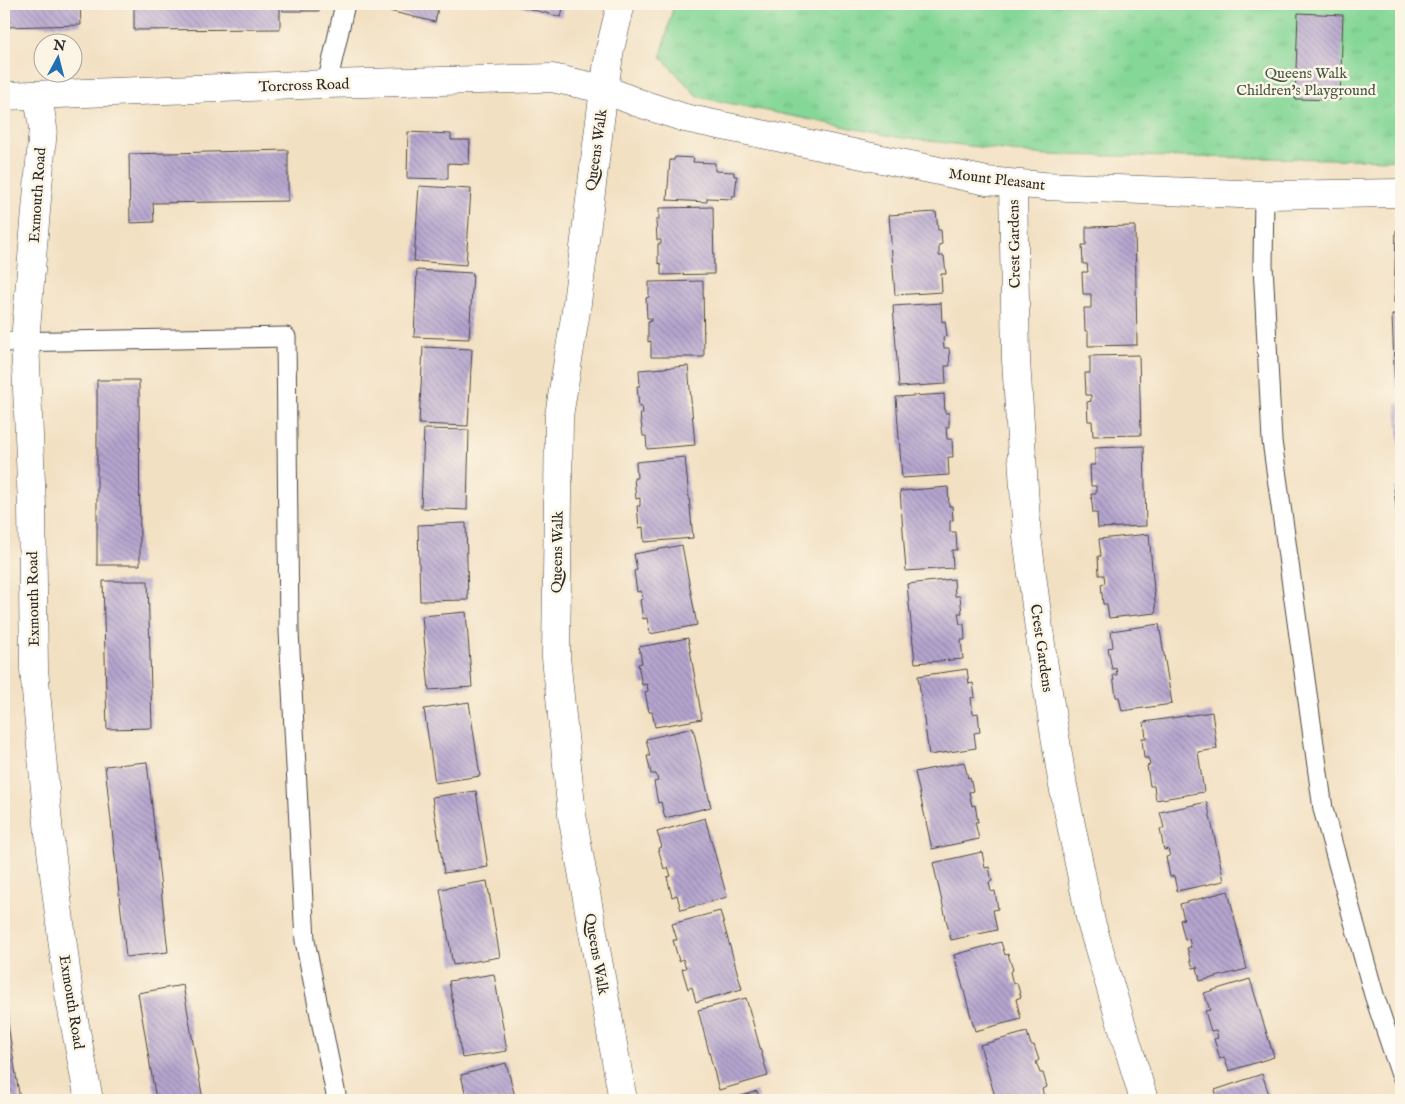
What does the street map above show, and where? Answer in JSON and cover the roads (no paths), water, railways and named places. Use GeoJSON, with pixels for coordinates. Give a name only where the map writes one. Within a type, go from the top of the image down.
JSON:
{"type":"FeatureCollection","features":[{"type":"Feature","properties":{"kind":"street","name":"Queens Walk"},"geometry":{"type":"LineString","coordinates":[[621,4],[610,49],[576,311],[558,416],[556,657],[572,814],[623,1100]]}},
{"type":"Feature","properties":{"kind":"street","name":"Torcross Road"},"geometry":{"type":"LineString","coordinates":[[4,96],[552,78],[604,89]]}},
{"type":"Feature","properties":{"kind":"street","name":"Mount Pleasant"},"geometry":{"type":"LineString","coordinates":[[604,89],[685,118],[987,181],[1013,184],[1264,195],[1401,193]]}},
{"type":"Feature","properties":{"kind":"street","name":"Exmouth Road"},"geometry":{"type":"LineString","coordinates":[[38,96],[42,128],[14,341],[32,506],[34,669],[49,834],[69,994],[89,1100]]}},
{"type":"Feature","properties":{"kind":"street","name":"Crest Gardens"},"geometry":{"type":"LineString","coordinates":[[1013,184],[1016,360],[1027,536],[1042,660],[1063,786],[1091,922],[1144,1100]]}},
{"type":"Feature","properties":{"kind":"lane"},"geometry":{"type":"LineString","coordinates":[[327,84],[345,4]]}},
{"type":"Feature","properties":{"kind":"lane"},"geometry":{"type":"LineString","coordinates":[[1264,195],[1263,265],[1272,441],[1323,809],[1374,995],[1401,1075]]}},
{"type":"Feature","properties":{"kind":"lane"},"geometry":{"type":"LineString","coordinates":[[14,341],[286,337],[289,631],[305,941],[337,1100]]}},
{"type":"Feature","properties":{"kind":"park label","name":"Queens Walk Children's Playground"},"geometry":{"type":"Point","coordinates":[1306,82]}}]}
